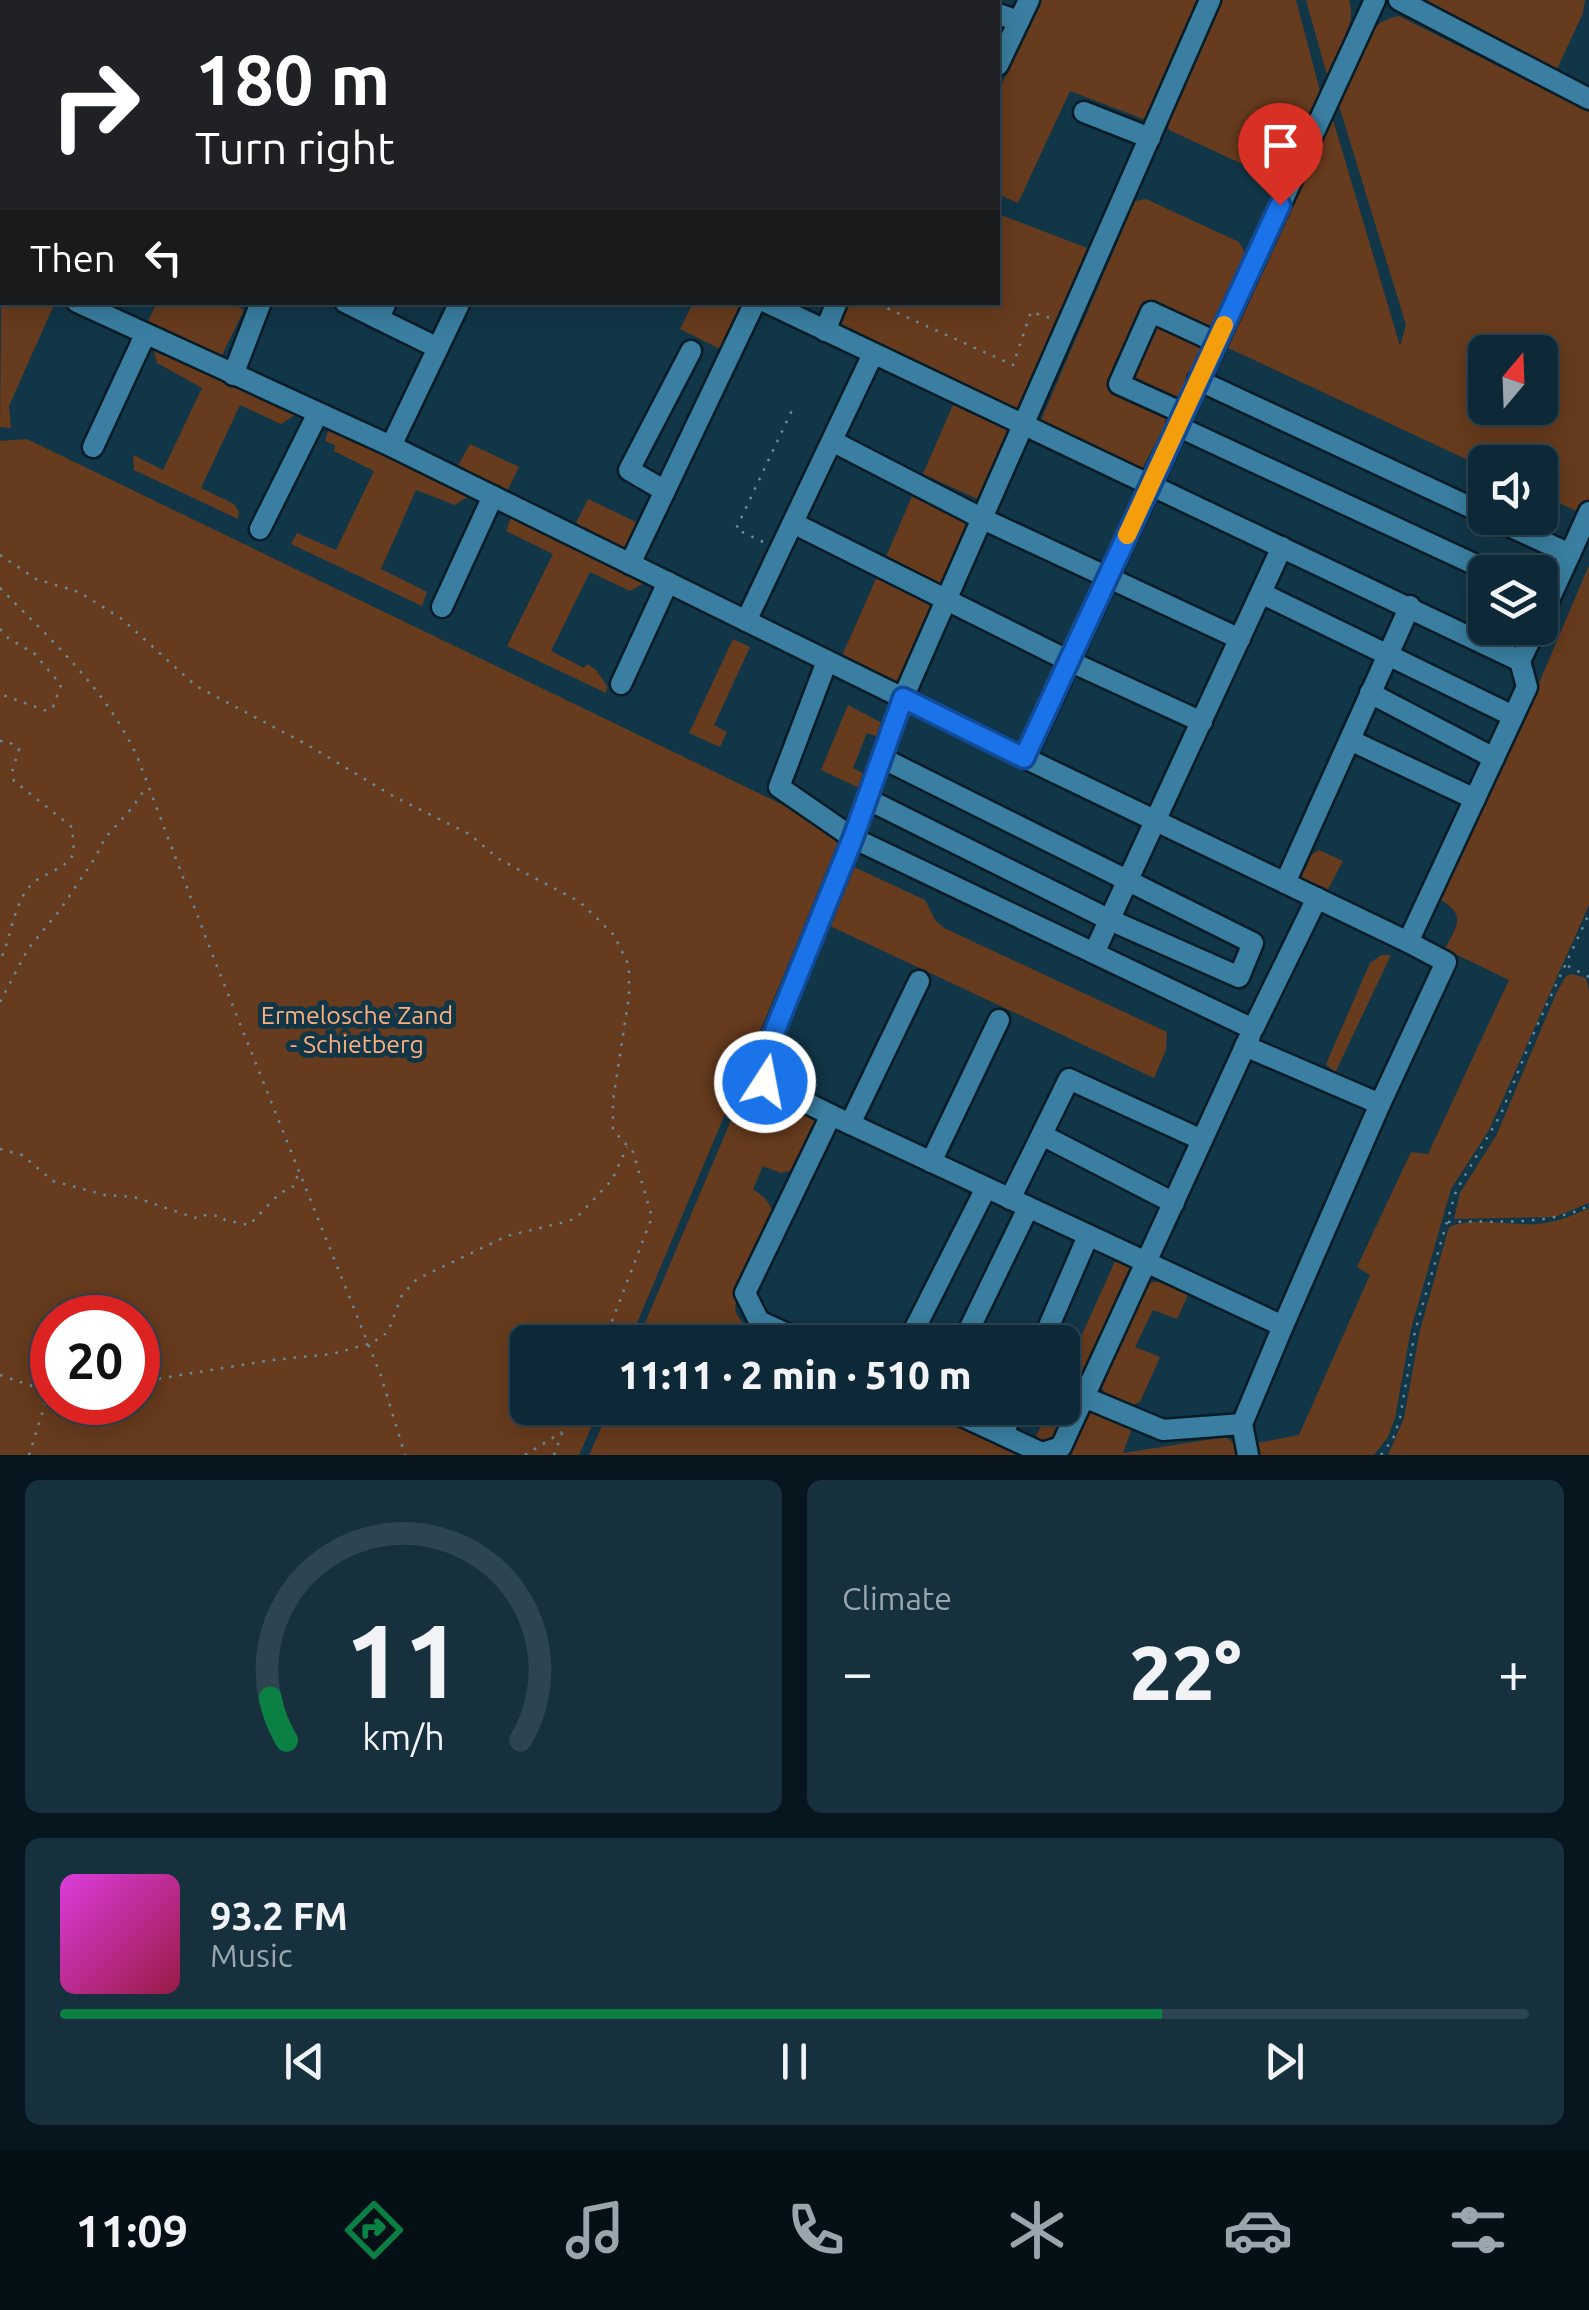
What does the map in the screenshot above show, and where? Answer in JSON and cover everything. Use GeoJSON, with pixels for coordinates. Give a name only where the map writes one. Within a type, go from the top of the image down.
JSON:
{"type":"FeatureCollection","features":[{"type":"Feature","properties":{"kind":"lane"},"geometry":{"type":"LineString","coordinates":[[1000,61],[1028,0]]}},
{"type":"Feature","properties":{"kind":"lane"},"geometry":{"type":"LineString","coordinates":[[1210,0],[903,698],[853,838],[763,1060],[765,1082],[1283,1326]]}},
{"type":"Feature","properties":{"kind":"lane"},"geometry":{"type":"LineString","coordinates":[[1024,758],[1375,0]]}},
{"type":"Feature","properties":{"kind":"lane"},"geometry":{"type":"LineString","coordinates":[[1399,0],[1589,99]]}},
{"type":"Feature","properties":{"kind":"lane"},"geometry":{"type":"LineString","coordinates":[[1000,15],[1018,21]]}},
{"type":"Feature","properties":{"kind":"lane"},"geometry":{"type":"LineString","coordinates":[[1084,112],[1150,138]]}},
{"type":"Feature","properties":{"kind":"lane"},"geometry":{"type":"LineString","coordinates":[[83,305],[390,446],[1446,962],[1380,1104],[1242,1424],[1248,1455]]}},
{"type":"Feature","properties":{"kind":"lane"},"geometry":{"type":"LineString","coordinates":[[233,374],[260,305]]}},
{"type":"Feature","properties":{"kind":"lane"},"geometry":{"type":"LineString","coordinates":[[357,305],[382,311],[438,348]]}},
{"type":"Feature","properties":{"kind":"lane"},"geometry":{"type":"LineString","coordinates":[[390,446],[459,305]]}},
{"type":"Feature","properties":{"kind":"lane"},"geometry":{"type":"LineString","coordinates":[[630,564],[754,305]]}},
{"type":"Feature","properties":{"kind":"lane"},"geometry":{"type":"LineString","coordinates":[[778,305],[824,331],[1520,661]]}},
{"type":"Feature","properties":{"kind":"lane"},"geometry":{"type":"LineString","coordinates":[[824,331],[836,305]]}},
{"type":"Feature","properties":{"kind":"lane"},"geometry":{"type":"LineString","coordinates":[[1216,342],[1150,312],[1119,384],[1180,420],[1468,561]]}},
{"type":"Feature","properties":{"kind":"lane"},"geometry":{"type":"LineString","coordinates":[[93,447],[145,334]]}},
{"type":"Feature","properties":{"kind":"lane"},"geometry":{"type":"LineString","coordinates":[[665,491],[629,470],[691,351]]}},
{"type":"Feature","properties":{"kind":"lane"},"geometry":{"type":"LineString","coordinates":[[746,621],[873,354]]}},
{"type":"Feature","properties":{"kind":"lane"},"geometry":{"type":"LineString","coordinates":[[1198,380],[1468,506]]}},
{"type":"Feature","properties":{"kind":"lane"},"geometry":{"type":"LineString","coordinates":[[260,529],[318,413]]}},
{"type":"Feature","properties":{"kind":"lane"},"geometry":{"type":"LineString","coordinates":[[832,442],[983,519],[1240,640]]}},
{"type":"Feature","properties":{"kind":"lane"},"geometry":{"type":"LineString","coordinates":[[442,606],[493,496]]}},
{"type":"Feature","properties":{"kind":"lane"},"geometry":{"type":"LineString","coordinates":[[1558,577],[1589,512]]}},
{"type":"Feature","properties":{"kind":"lane"},"geometry":{"type":"LineString","coordinates":[[793,523],[1202,722]]}},
{"type":"Feature","properties":{"kind":"lane"},"geometry":{"type":"LineString","coordinates":[[1529,535],[1570,554]]}},
{"type":"Feature","properties":{"kind":"lane"},"geometry":{"type":"LineString","coordinates":[[1094,953],[1282,547]]}},
{"type":"Feature","properties":{"kind":"lane"},"geometry":{"type":"LineString","coordinates":[[621,684],[668,582]]}},
{"type":"Feature","properties":{"kind":"lane"},"geometry":{"type":"LineString","coordinates":[[1261,593],[1513,716]]}},
{"type":"Feature","properties":{"kind":"lane"},"geometry":{"type":"LineString","coordinates":[[1285,883],[1410,606]]}},
{"type":"Feature","properties":{"kind":"lane"},"geometry":{"type":"LineString","coordinates":[[1408,942],[1527,687],[1520,661],[1528,645]]}},
{"type":"Feature","properties":{"kind":"lane"},"geometry":{"type":"LineString","coordinates":[[827,661],[779,787],[853,838],[1094,953],[1380,1104]]}},
{"type":"Feature","properties":{"kind":"lane"},"geometry":{"type":"LineString","coordinates":[[1370,694],[1494,758]]}},
{"type":"Feature","properties":{"kind":"lane"},"geometry":{"type":"LineString","coordinates":[[1350,740],[1475,799]]}},
{"type":"Feature","properties":{"kind":"lane"},"geometry":{"type":"LineString","coordinates":[[867,799],[1110,920],[1239,977],[1253,943],[882,758]]}},
{"type":"Feature","properties":{"kind":"lane"},"geometry":{"type":"LineString","coordinates":[[983,1425],[1042,1452],[1062,1447],[1317,898]]}},
{"type":"Feature","properties":{"kind":"lane"},"geometry":{"type":"LineString","coordinates":[[768,1325],[759,1321],[744,1293],[919,981]]}},
{"type":"Feature","properties":{"kind":"lane"},"geometry":{"type":"LineString","coordinates":[[931,1162],[998,1020]]}},
{"type":"Feature","properties":{"kind":"lane"},"geometry":{"type":"LineString","coordinates":[[970,1325],[1042,1135],[1069,1079],[1202,1140]]}},
{"type":"Feature","properties":{"kind":"lane"},"geometry":{"type":"LineString","coordinates":[[1042,1135],[1174,1203]]}},
{"type":"Feature","properties":{"kind":"lane"},"geometry":{"type":"LineString","coordinates":[[917,1325],[986,1188]]}},
{"type":"Feature","properties":{"kind":"lane"},"geometry":{"type":"LineString","coordinates":[[1049,1325],[1088,1236]]}},
{"type":"Feature","properties":{"kind":"lane"},"geometry":{"type":"LineString","coordinates":[[1084,1397],[1163,1430],[1242,1424]]}},
{"type":"Feature","properties":{"kind":"lane"},"geometry":{"type":"LineString","coordinates":[[1003,1434],[1007,1425]]}},
{"type":"Feature","properties":{"kind":"path"},"geometry":{"type":"LineString","coordinates":[[882,305],[1012,365],[1031,312],[1068,325]]}},
{"type":"Feature","properties":{"kind":"path"},"geometry":{"type":"LineString","coordinates":[[780,551],[736,529],[793,408]]}},
{"type":"Feature","properties":{"kind":"path"},"geometry":{"type":"LineString","coordinates":[[0,555],[36,579],[78,592],[122,620],[196,686],[469,834],[499,860],[580,902],[614,935],[629,966],[613,1130],[641,1171],[652,1217],[611,1325]]}},
{"type":"Feature","properties":{"kind":"path"},"geometry":{"type":"LineString","coordinates":[[0,588],[56,643],[110,706],[130,742],[381,1376],[404,1455]]}},
{"type":"Feature","properties":{"kind":"path"},"geometry":{"type":"LineString","coordinates":[[0,629],[34,653],[61,685],[54,707],[47,711],[0,694]]}},
{"type":"Feature","properties":{"kind":"path"},"geometry":{"type":"LineString","coordinates":[[0,741],[19,749],[12,772],[14,781],[72,827],[74,853],[58,870],[42,876],[25,892],[0,961]]}},
{"type":"Feature","properties":{"kind":"path"},"geometry":{"type":"LineString","coordinates":[[0,1002],[28,949],[60,910],[105,838],[148,784]]}},
{"type":"Feature","properties":{"kind":"path"},"geometry":{"type":"LineString","coordinates":[[1381,1455],[1393,1439],[1400,1418],[1416,1331],[1456,1191],[1501,1114],[1589,914]]}},
{"type":"Feature","properties":{"kind":"path"},"geometry":{"type":"LineString","coordinates":[[1567,966],[1589,976]]}},
{"type":"Feature","properties":{"kind":"path"},"geometry":{"type":"LineString","coordinates":[[160,1378],[332,1354],[368,1344],[388,1332],[402,1294],[417,1279],[492,1242],[569,1221],[579,1214],[612,1180],[627,1146]]}},
{"type":"Feature","properties":{"kind":"path"},"geometry":{"type":"LineString","coordinates":[[0,1149],[22,1155],[52,1181],[134,1198],[196,1218],[199,1214],[220,1216],[249,1225],[279,1194],[294,1186],[297,1168]]}},
{"type":"Feature","properties":{"kind":"path"},"geometry":{"type":"LineString","coordinates":[[1446,1222],[1536,1222],[1589,1206]]}},
{"type":"Feature","properties":{"kind":"path"},"geometry":{"type":"LineString","coordinates":[[0,1375],[30,1383]]}},
{"type":"Feature","properties":{"kind":"path"},"geometry":{"type":"LineString","coordinates":[[29,1455],[39,1425]]}},
{"type":"Feature","properties":{"kind":"path"},"geometry":{"type":"LineString","coordinates":[[554,1455],[567,1425]]}},
{"type":"Feature","properties":{"kind":"path"},"geometry":{"type":"LineString","coordinates":[[525,1455],[563,1431]]}},
{"type":"Feature","properties":{"kind":"green space"},"geometry":{"type":"Polygon","coordinates":[[[1042,0],[1199,0],[1146,120],[1070,91],[1018,203],[1000,195],[1000,88],[1042,0]]]}},
{"type":"Feature","properties":{"kind":"green space"},"geometry":{"type":"Polygon","coordinates":[[[1221,0],[1296,0],[1320,91],[1281,176],[1270,177],[1169,130],[1221,0]]]}},
{"type":"Feature","properties":{"kind":"green space"},"geometry":{"type":"Polygon","coordinates":[[[1306,0],[1349,0],[1348,29],[1327,75],[1306,0]]]}},
{"type":"Feature","properties":{"kind":"green space"},"geometry":{"type":"Polygon","coordinates":[[[1417,0],[1585,0],[1583,13],[1556,71],[1417,0]]]}},
{"type":"Feature","properties":{"kind":"green space"},"geometry":{"type":"Polygon","coordinates":[[[1399,16],[1589,112],[1589,517],[1558,502],[1558,445],[1468,445],[1468,460],[1222,345],[1331,113],[1400,346],[1406,325],[1337,99],[1352,60],[1375,27],[1399,16]]]}},
{"type":"Feature","properties":{"kind":"green space"},"geometry":{"type":"Polygon","coordinates":[[[1146,199],[1239,242],[1246,255],[1212,328],[1155,307],[1113,384],[1168,419],[1142,469],[1041,420],[1135,201],[1146,199]]]}},
{"type":"Feature","properties":{"kind":"green space"},"geometry":{"type":"Polygon","coordinates":[[[1000,215],[1090,249],[1021,411],[837,323],[845,305],[1000,305],[1000,215]]]}},
{"type":"Feature","properties":{"kind":"green space"},"geometry":{"type":"Polygon","coordinates":[[[1,305],[51,305],[9,406],[11,428],[0,427],[1,305]]]}},
{"type":"Feature","properties":{"kind":"green space"},"geometry":{"type":"Polygon","coordinates":[[[156,305],[234,305],[244,310],[221,357],[148,321],[156,305]]]}},
{"type":"Feature","properties":{"kind":"green space"},"geometry":{"type":"Polygon","coordinates":[[[692,305],[744,305],[722,350],[680,329],[692,305]]]}},
{"type":"Feature","properties":{"kind":"green space"},"geometry":{"type":"Polygon","coordinates":[[[1157,323],[1204,344],[1176,402],[1130,378],[1157,323]]]}},
{"type":"Feature","properties":{"kind":"green space"},"geometry":{"type":"Polygon","coordinates":[[[153,347],[298,413],[281,424],[240,405],[201,488],[234,504],[238,519],[134,470],[133,455],[163,470],[202,388],[157,363],[153,347]]]}},
{"type":"Feature","properties":{"kind":"green space"},"geometry":{"type":"Polygon","coordinates":[[[953,405],[1012,432],[982,501],[923,474],[953,405]]]}},
{"type":"Feature","properties":{"kind":"green space"},"geometry":{"type":"Polygon","coordinates":[[[329,428],[469,496],[455,505],[416,490],[381,569],[427,592],[422,606],[291,544],[297,533],[336,550],[374,471],[334,451],[335,445],[325,441],[329,428]]]}},
{"type":"Feature","properties":{"kind":"green space","name":"Ermelosche Zand - Schietberg"},"geometry":{"type":"Polygon","coordinates":[[[27,439],[843,834],[636,1325],[510,1325],[510,1425],[592,1425],[579,1455],[0,1455],[0,441],[27,439]]]}},
{"type":"Feature","properties":{"kind":"green space"},"geometry":{"type":"Polygon","coordinates":[[[470,444],[519,467],[506,494],[456,469],[470,444]]]}},
{"type":"Feature","properties":{"kind":"green space"},"geometry":{"type":"Polygon","coordinates":[[[916,487],[974,514],[944,586],[885,559],[916,487]]]}},
{"type":"Feature","properties":{"kind":"green space"},"geometry":{"type":"Polygon","coordinates":[[[588,499],[638,523],[625,552],[574,527],[588,499]]]}},
{"type":"Feature","properties":{"kind":"green space"},"geometry":{"type":"Polygon","coordinates":[[[511,517],[646,582],[630,591],[590,572],[551,651],[596,670],[607,686],[606,693],[507,646],[553,554],[506,531],[511,517]]]}},
{"type":"Feature","properties":{"kind":"green space"},"geometry":{"type":"Polygon","coordinates":[[[1589,565],[1589,905],[1489,1130],[1451,1189],[1411,1329],[1388,1437],[1374,1455],[1254,1455],[1257,1443],[1299,1435],[1370,1275],[1357,1267],[1411,1152],[1428,1154],[1509,980],[1445,949],[1454,932],[1456,914],[1436,897],[1526,714],[1589,565]]]}},
{"type":"Feature","properties":{"kind":"green space"},"geometry":{"type":"Polygon","coordinates":[[[879,572],[938,601],[902,684],[842,656],[879,572]]]}},
{"type":"Feature","properties":{"kind":"green space"},"geometry":{"type":"Polygon","coordinates":[[[733,639],[750,647],[714,725],[727,732],[720,747],[689,733],[733,639]]]}},
{"type":"Feature","properties":{"kind":"green space"},"geometry":{"type":"Polygon","coordinates":[[[848,705],[884,724],[894,743],[867,733],[853,768],[878,782],[872,794],[821,770],[848,705]]]}},
{"type":"Feature","properties":{"kind":"green space"},"geometry":{"type":"Polygon","coordinates":[[[1319,850],[1343,861],[1327,891],[1299,878],[1308,857],[1319,850]]]}},
{"type":"Feature","properties":{"kind":"green space"},"geometry":{"type":"Polygon","coordinates":[[[854,867],[925,900],[944,928],[1167,1032],[1166,1050],[1154,1078],[830,926],[854,867]]]}},
{"type":"Feature","properties":{"kind":"green space"},"geometry":{"type":"Polygon","coordinates":[[[1381,955],[1391,955],[1335,1073],[1326,1064],[1370,963],[1381,955]]]}},
{"type":"Feature","properties":{"kind":"green space"},"geometry":{"type":"Polygon","coordinates":[[[1566,976],[1586,978],[1589,990],[1589,1203],[1555,1217],[1454,1219],[1460,1193],[1497,1134],[1556,994],[1566,976]]]}},
{"type":"Feature","properties":{"kind":"green space"},"geometry":{"type":"Polygon","coordinates":[[[746,1085],[819,1120],[796,1169],[781,1173],[763,1166],[753,1189],[765,1198],[775,1214],[738,1293],[736,1312],[748,1325],[644,1325],[746,1085]]]}},
{"type":"Feature","properties":{"kind":"green space"},"geometry":{"type":"Polygon","coordinates":[[[1589,1208],[1589,1455],[1388,1455],[1404,1418],[1420,1330],[1449,1227],[1470,1222],[1543,1223],[1589,1208]]]}},
{"type":"Feature","properties":{"kind":"green space"},"geometry":{"type":"Polygon","coordinates":[[[1116,1259],[1133,1266],[1080,1381],[1080,1339],[1116,1259]]]}},
{"type":"Feature","properties":{"kind":"green space"},"geometry":{"type":"Polygon","coordinates":[[[1162,1282],[1188,1295],[1177,1319],[1153,1310],[1135,1347],[1160,1357],[1140,1402],[1132,1405],[1105,1394],[1099,1382],[1143,1285],[1162,1282]]]}},
{"type":"Feature","properties":{"kind":"green space"},"geometry":{"type":"Polygon","coordinates":[[[1091,1411],[1130,1425],[1123,1453],[1226,1437],[1242,1455],[1063,1455],[1085,1413],[1091,1411]]]}},
{"type":"Feature","properties":{"kind":"green space"},"geometry":{"type":"Polygon","coordinates":[[[602,1425],[955,1425],[1019,1455],[589,1455],[602,1425]]]}},
{"type":"Feature","properties":{"kind":"green space"},"geometry":{"type":"Polygon","coordinates":[[[1041,1425],[1059,1425],[1052,1441],[1034,1441],[1041,1425]]]}},
{"type":"Feature","properties":{"kind":"slow traffic"},"geometry":{"type":"LineString","coordinates":[[1127,535],[1224,325]]}},
{"type":"Feature","properties":{"kind":"route"},"geometry":{"type":"LineString","coordinates":[[765,1082],[763,1060],[853,838],[903,698],[1024,758],[1280,205]]}}]}
